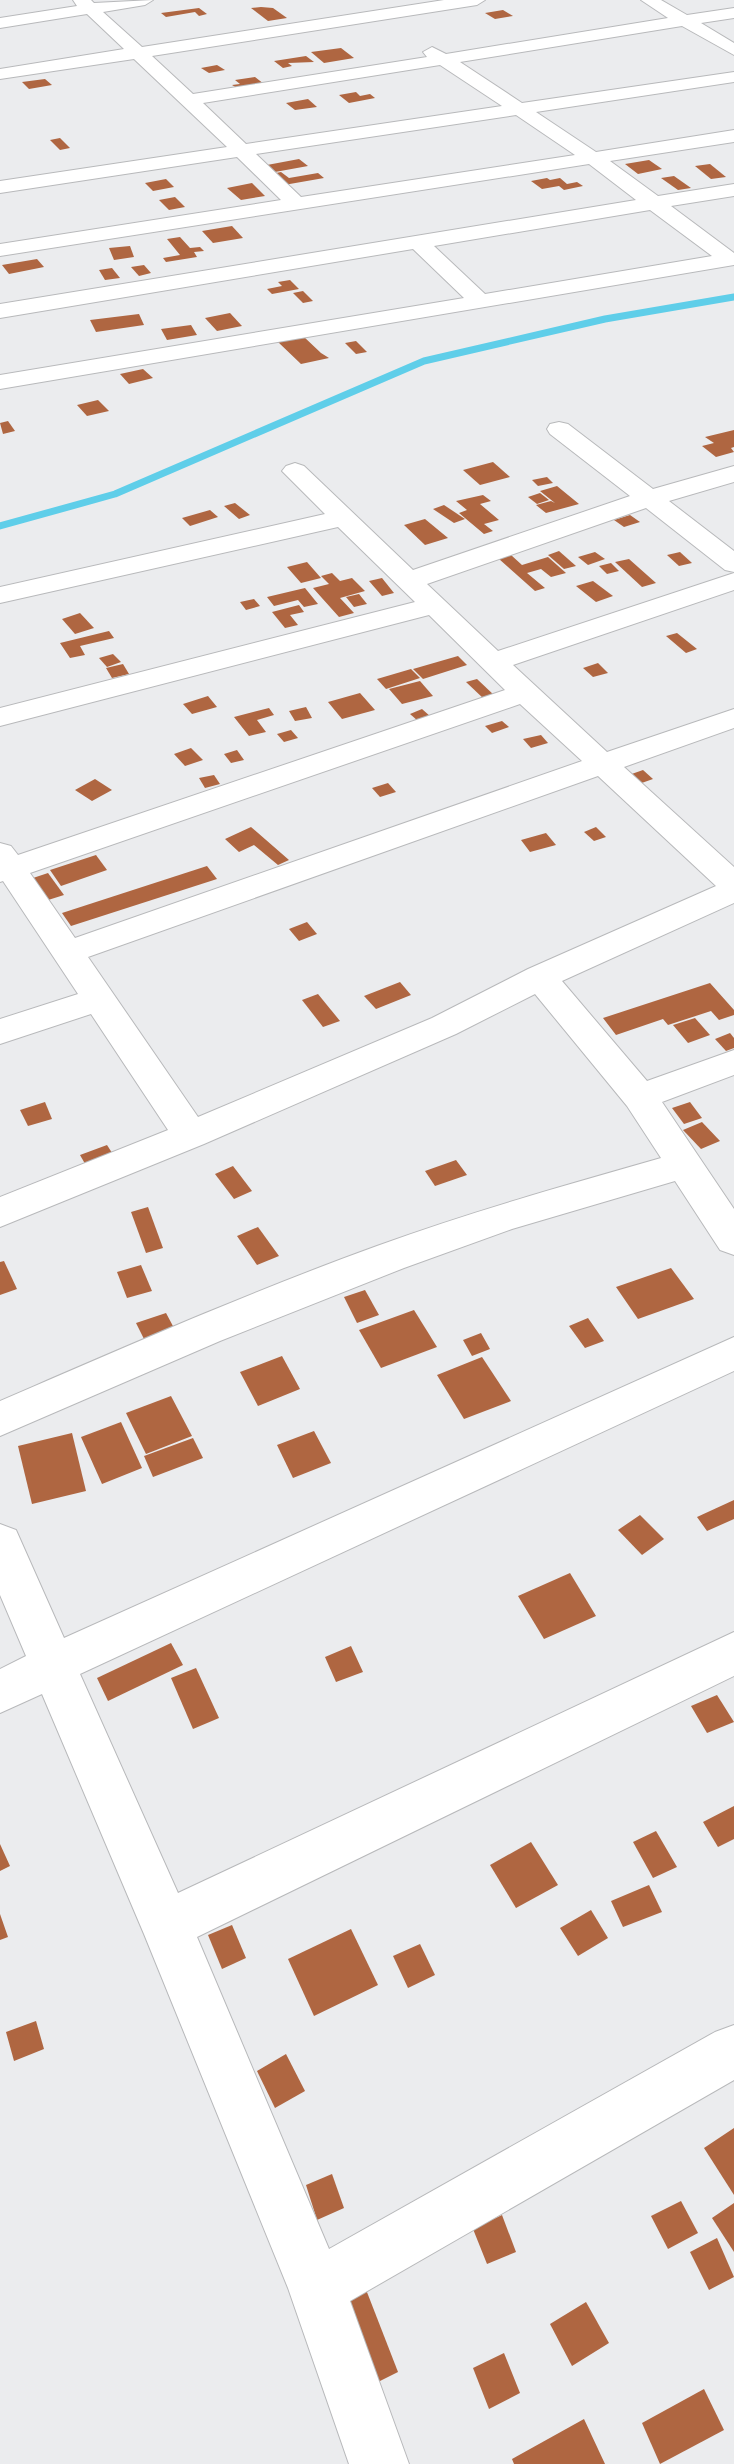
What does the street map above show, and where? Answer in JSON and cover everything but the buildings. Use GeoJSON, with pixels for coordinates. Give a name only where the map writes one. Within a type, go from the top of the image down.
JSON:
{"type":"FeatureCollection","features":[{"type":"Feature","properties":{"kind":"street"},"geometry":{"type":"LineString","coordinates":[[0,23],[86,4],[145,0]]}},
{"type":"Feature","properties":{"kind":"street"},"geometry":{"type":"LineString","coordinates":[[358,0],[400,30]]}},
{"type":"Feature","properties":{"kind":"street"},"geometry":{"type":"LineString","coordinates":[[0,74],[477,0]]}},
{"type":"Feature","properties":{"kind":"street"},"geometry":{"type":"LineString","coordinates":[[649,0],[734,50]]}},
{"type":"Feature","properties":{"kind":"street"},"geometry":{"type":"LineString","coordinates":[[86,4],[296,204]]}},
{"type":"Feature","properties":{"kind":"street"},"geometry":{"type":"LineString","coordinates":[[189,100],[734,13]]}},
{"type":"Feature","properties":{"kind":"street"},"geometry":{"type":"LineString","coordinates":[[422,45],[593,158],[732,259]]}},
{"type":"Feature","properties":{"kind":"street"},"geometry":{"type":"LineString","coordinates":[[0,187],[239,149],[734,77]]}},
{"type":"Feature","properties":{"kind":"street"},"geometry":{"type":"LineString","coordinates":[[0,250],[734,136]]}},
{"type":"Feature","properties":{"kind":"street"},"geometry":{"type":"LineString","coordinates":[[0,311],[734,190]]}},
{"type":"Feature","properties":{"kind":"street"},"geometry":{"type":"LineString","coordinates":[[214,217],[258,268]]}},
{"type":"Feature","properties":{"kind":"street"},"geometry":{"type":"LineString","coordinates":[[418,242],[482,303]]}},
{"type":"Feature","properties":{"kind":"street"},"geometry":{"type":"LineString","coordinates":[[0,382],[732,259]]}},
{"type":"Feature","properties":{"kind":"street"},"geometry":{"type":"LineString","coordinates":[[559,429],[734,564]]}},
{"type":"Feature","properties":{"kind":"street"},"geometry":{"type":"LineString","coordinates":[[295,471],[433,606],[734,885]]}},
{"type":"Feature","properties":{"kind":"street"},"geometry":{"type":"LineString","coordinates":[[409,581],[649,499],[734,474]]}},
{"type":"Feature","properties":{"kind":"street"},"geometry":{"type":"LineString","coordinates":[[0,595],[343,518]]}},
{"type":"Feature","properties":{"kind":"street"},"geometry":{"type":"LineString","coordinates":[[495,662],[734,581]]}},
{"type":"Feature","properties":{"kind":"street"},"geometry":{"type":"LineString","coordinates":[[0,718],[433,606]]}},
{"type":"Feature","properties":{"kind":"street"},"geometry":{"type":"LineString","coordinates":[[191,1135],[69,952],[3,865],[526,693]]}},
{"type":"Feature","properties":{"kind":"street"},"geometry":{"type":"LineString","coordinates":[[69,952],[604,766],[734,718]]}},
{"type":"Feature","properties":{"kind":"street"},"geometry":{"type":"LineString","coordinates":[[0,1213],[191,1135],[444,1026],[540,976],[734,891]]}},
{"type":"Feature","properties":{"kind":"street"},"geometry":{"type":"LineString","coordinates":[[540,976],[640,1097],[734,1240]]}},
{"type":"Feature","properties":{"kind":"street"},"geometry":{"type":"LineString","coordinates":[[0,1032],[99,999]]}},
{"type":"Feature","properties":{"kind":"street"},"geometry":{"type":"LineString","coordinates":[[640,1097],[734,1062]]}},
{"type":"Feature","properties":{"kind":"street"},"geometry":{"type":"LineString","coordinates":[[0,1419],[206,1330],[390,1256],[502,1218],[686,1164]]}},
{"type":"Feature","properties":{"kind":"street"},"geometry":{"type":"LineString","coordinates":[[0,1692],[55,1664],[734,1353]]}},
{"type":"Feature","properties":{"kind":"street"},"geometry":{"type":"LineString","coordinates":[[0,1543],[55,1664],[317,2288],[379,2464]]}},
{"type":"Feature","properties":{"kind":"street"},"geometry":{"type":"LineString","coordinates":[[166,1925],[734,1653]]}},
{"type":"Feature","properties":{"kind":"street"},"geometry":{"type":"LineString","coordinates":[[317,2288],[734,2051]]}},
{"type":"Feature","properties":{"kind":"waterway"},"geometry":{"type":"LineString","coordinates":[[0,526],[115,494],[424,361],[605,319],[734,297]]}}]}
